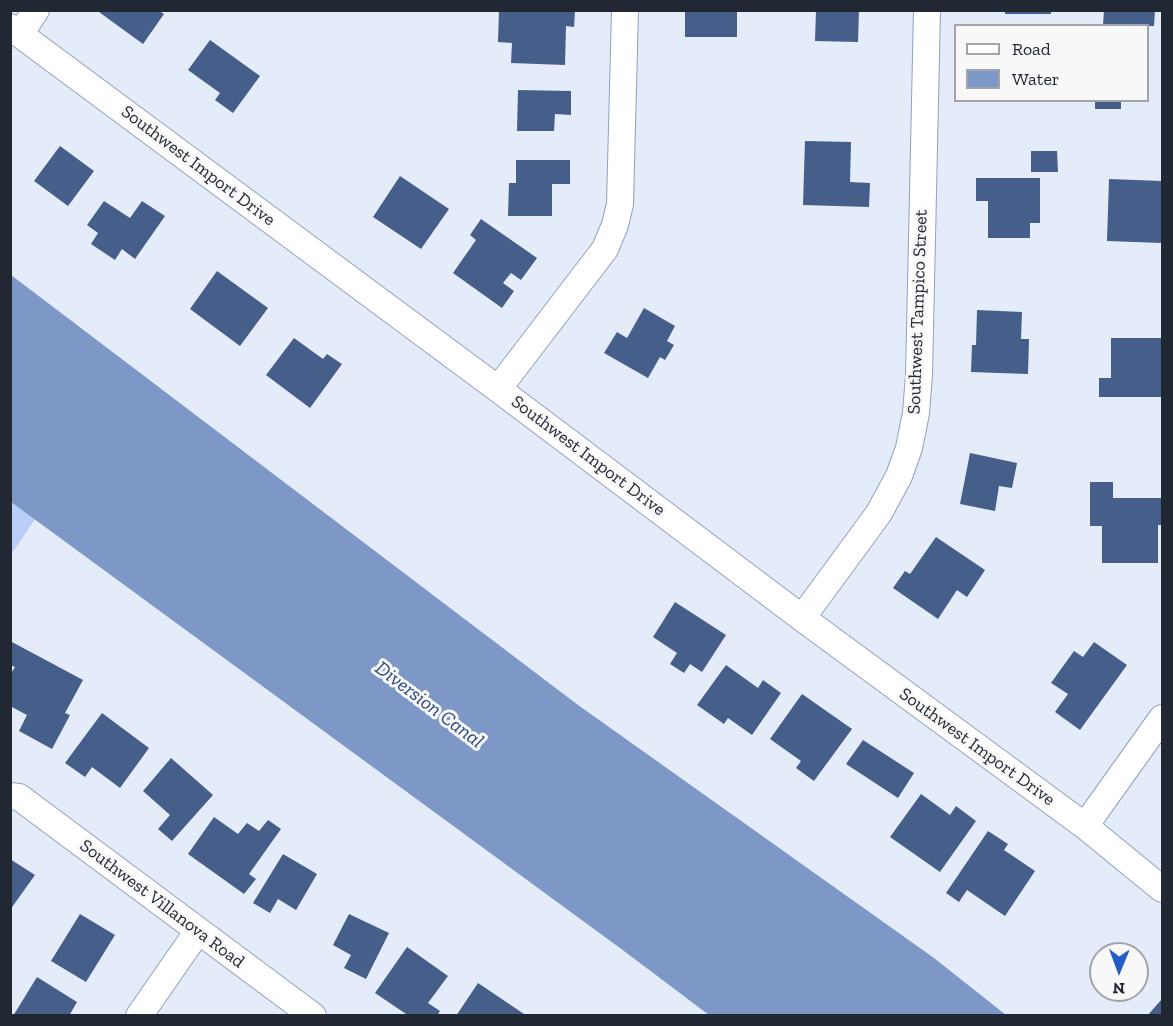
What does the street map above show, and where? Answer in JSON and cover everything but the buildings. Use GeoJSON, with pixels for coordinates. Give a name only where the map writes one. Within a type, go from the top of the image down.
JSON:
{"type":"FeatureCollection","features":[{"type":"Feature","properties":{"kind":"street"},"geometry":{"type":"LineString","coordinates":[[15,30],[36,10]]}},
{"type":"Feature","properties":{"kind":"street"},"geometry":{"type":"LineString","coordinates":[[498,389],[605,249],[615,225],[620,204],[625,10]]}},
{"type":"Feature","properties":{"kind":"street","name":"Southwest Tampico Street"},"geometry":{"type":"LineString","coordinates":[[802,618],[879,513],[899,476],[909,448],[916,414],[919,375],[927,10]]}},
{"type":"Feature","properties":{"kind":"street","name":"Southwest Import Drive"},"geometry":{"type":"LineString","coordinates":[[15,30],[802,618],[1085,826],[1162,889]]}},
{"type":"Feature","properties":{"kind":"street"},"geometry":{"type":"LineString","coordinates":[[1085,826],[1162,718]]}},
{"type":"Feature","properties":{"kind":"street","name":"Southwest Villanova Road"},"geometry":{"type":"LineString","coordinates":[[10,796],[19,797],[313,1016]]}},
{"type":"Feature","properties":{"kind":"street"},"geometry":{"type":"LineString","coordinates":[[139,1016],[198,931]]}},
{"type":"Feature","properties":{"kind":"shaded area"},"geometry":{"type":"Polygon","coordinates":[[[11,502],[35,519],[11,555],[11,502]]]}},
{"type":"Feature","properties":{"kind":"water","name":"Diversion Canal"},"geometry":{"type":"Polygon","coordinates":[[[11,275],[578,705],[934,958],[1006,1015],[709,1015],[11,502],[11,275]]]}}]}
